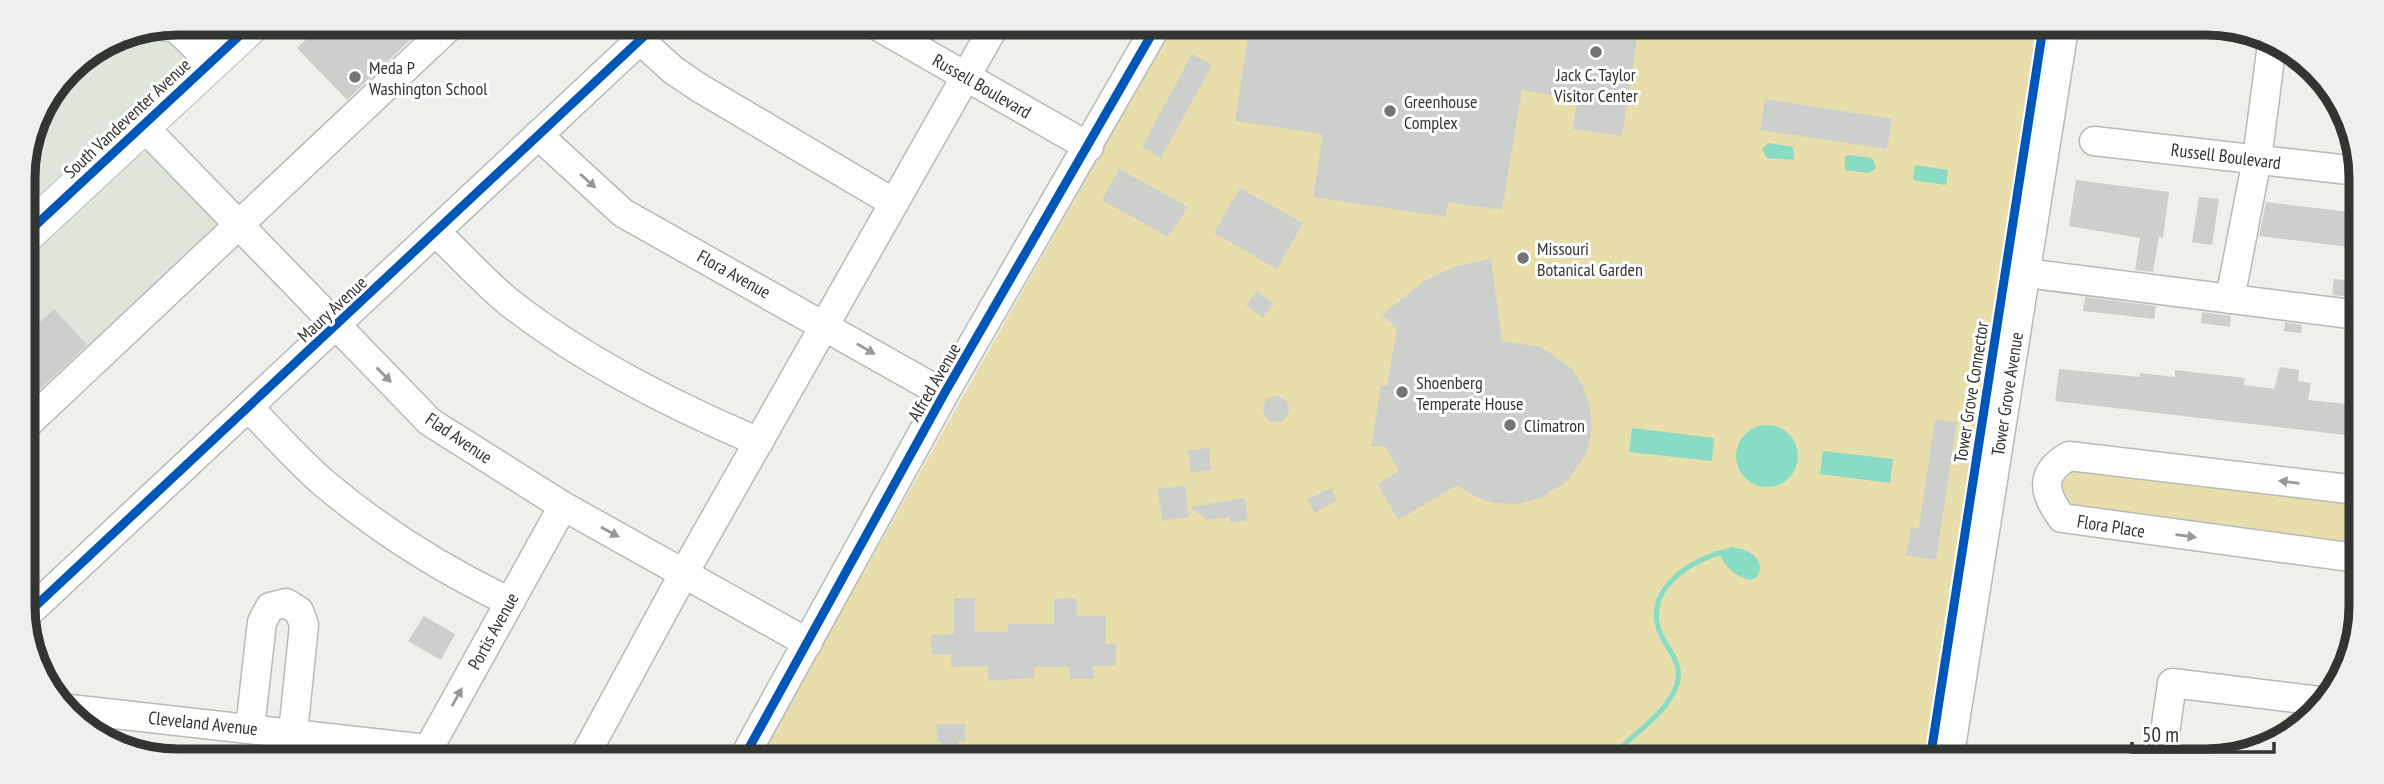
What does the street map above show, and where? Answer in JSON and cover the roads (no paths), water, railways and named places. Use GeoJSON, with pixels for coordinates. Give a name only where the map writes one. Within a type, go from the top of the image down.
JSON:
{"type":"FeatureCollection","features":[{"type":"Feature","properties":{"kind":"main road","name":"South Vandeventer Avenue"},"geometry":{"type":"LineString","coordinates":[[35,226],[240,35]]}},
{"type":"Feature","properties":{"kind":"street"},"geometry":{"type":"LineString","coordinates":[[183,35],[211,62]]}},
{"type":"Feature","properties":{"kind":"street"},"geometry":{"type":"LineString","coordinates":[[35,417],[440,35]]}},
{"type":"Feature","properties":{"kind":"street","name":"Maury Avenue"},"geometry":{"type":"LineString","coordinates":[[35,607],[646,35]]}},
{"type":"Feature","properties":{"kind":"street"},"geometry":{"type":"LineString","coordinates":[[651,35],[673,70],[894,204]]}},
{"type":"Feature","properties":{"kind":"street","name":"Russell Boulevard"},"geometry":{"type":"LineString","coordinates":[[895,35],[1088,147]]}},
{"type":"Feature","properties":{"kind":"street"},"geometry":{"type":"LineString","coordinates":[[588,749],[684,573],[989,35]]}},
{"type":"Feature","properties":{"kind":"street","name":"Alfred Avenue"},"geometry":{"type":"LineString","coordinates":[[748,749],[944,394],[1151,35]]}},
{"type":"Feature","properties":{"kind":"street","name":"Tower Grove Avenue"},"geometry":{"type":"LineString","coordinates":[[1951,749],[2063,35]]}},
{"type":"Feature","properties":{"kind":"street"},"geometry":{"type":"LineString","coordinates":[[2230,299],[2257,159],[2271,51]]}},
{"type":"Feature","properties":{"kind":"street","name":"Flad Avenue"},"geometry":{"type":"LineString","coordinates":[[142,125],[430,422],[563,506],[808,643]]}},
{"type":"Feature","properties":{"kind":"street","name":"Flora Avenue"},"geometry":{"type":"LineString","coordinates":[[538,135],[623,213],[944,394]]}},
{"type":"Feature","properties":{"kind":"street","name":"Russell Boulevard"},"geometry":{"type":"LineString","coordinates":[[2094,141],[2349,170]]}},
{"type":"Feature","properties":{"kind":"street"},"geometry":{"type":"LineString","coordinates":[[436,232],[510,303],[602,364],[698,416],[759,442]]}},
{"type":"Feature","properties":{"kind":"street"},"geometry":{"type":"LineString","coordinates":[[2026,273],[2349,314]]}},
{"type":"Feature","properties":{"kind":"street"},"geometry":{"type":"LineString","coordinates":[[249,408],[323,483],[400,542],[445,571],[510,602]]}},
{"type":"Feature","properties":{"kind":"street","name":"Flora Place"},"geometry":{"type":"LineString","coordinates":[[2349,489],[2069,456],[2055,464],[2048,477],[2047,490],[2062,518],[2349,557]]}},
{"type":"Feature","properties":{"kind":"street","name":"Portis Avenue"},"geometry":{"type":"LineString","coordinates":[[428,749],[563,506]]}},
{"type":"Feature","properties":{"kind":"street"},"geometry":{"type":"LineString","coordinates":[[250,728],[262,622],[270,607],[286,603],[299,611],[304,625],[293,733]]}},
{"type":"Feature","properties":{"kind":"street"},"geometry":{"type":"LineString","coordinates":[[2163,749],[2172,683],[2313,700]]}},
{"type":"Feature","properties":{"kind":"street","name":"Cleveland Avenue"},"geometry":{"type":"LineString","coordinates":[[80,710],[293,733],[399,749]]}},
{"type":"Feature","properties":{"kind":"waterway"},"geometry":{"type":"LineString","coordinates":[[1619,749],[1657,714],[1677,684],[1677,664],[1661,635],[1657,620],[1657,606],[1662,593],[1681,573],[1719,553]]}},
{"type":"Feature","properties":{"kind":"place","name":"Jack C. Taylor Visitor Center"},"geometry":{"type":"Point","coordinates":[1596,52]}},
{"type":"Feature","properties":{"kind":"place","name":"Meda P Washington School"},"geometry":{"type":"Point","coordinates":[355,77]}},
{"type":"Feature","properties":{"kind":"place","name":"Greenhouse Complex"},"geometry":{"type":"Point","coordinates":[1390,111]}},
{"type":"Feature","properties":{"kind":"place","name":"Missouri Botanical Garden"},"geometry":{"type":"Point","coordinates":[1523,258]}},
{"type":"Feature","properties":{"kind":"place","name":"Shoenberg Temperate House"},"geometry":{"type":"Point","coordinates":[1402,392]}},
{"type":"Feature","properties":{"kind":"place","name":"Climatron"},"geometry":{"type":"Point","coordinates":[1510,425]}}]}
